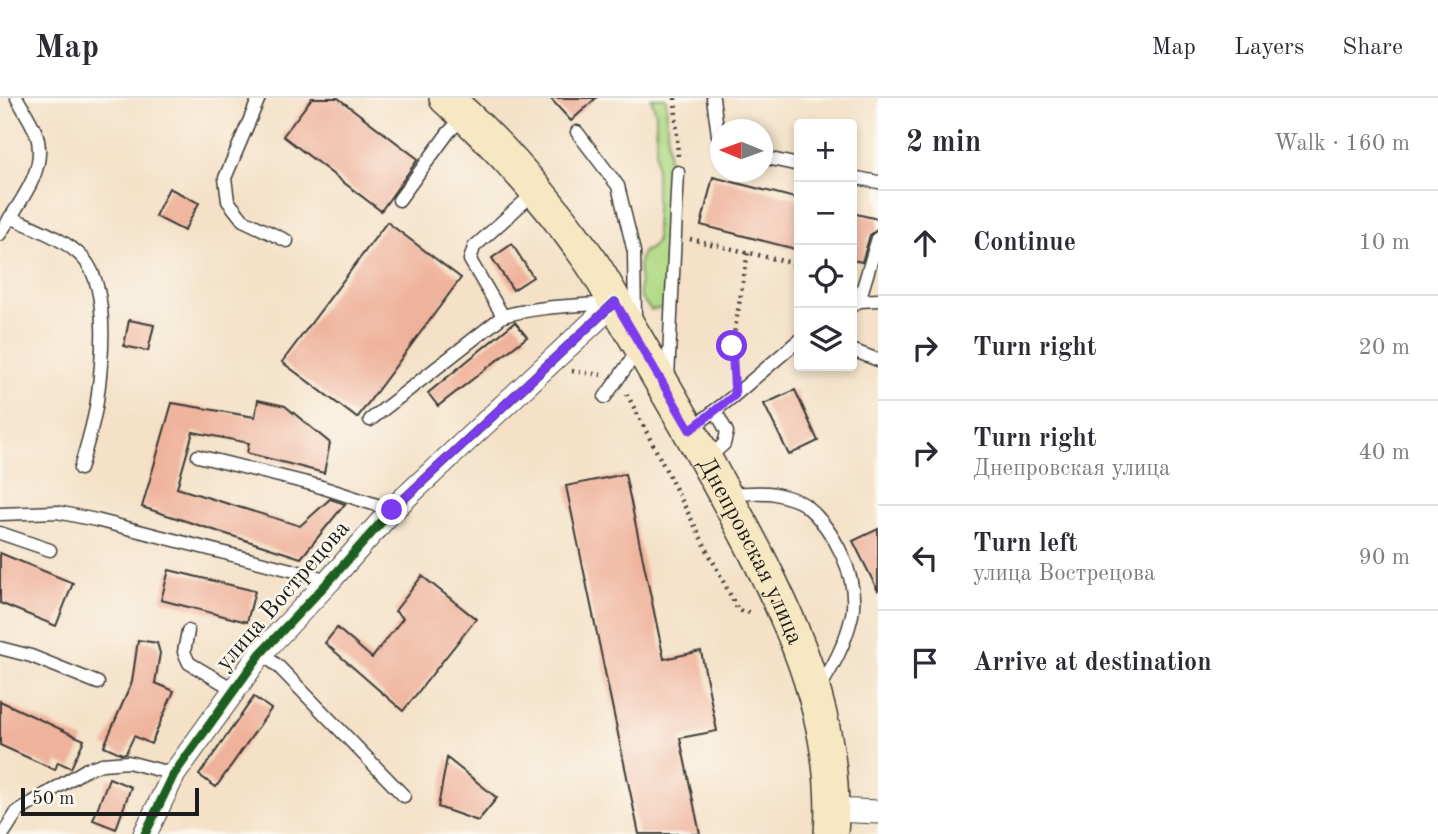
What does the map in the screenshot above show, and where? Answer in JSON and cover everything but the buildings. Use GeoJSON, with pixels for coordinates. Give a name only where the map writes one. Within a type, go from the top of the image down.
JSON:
{"type":"FeatureCollection","features":[{"type":"Feature","properties":{"kind":"main road","name":"Днепровская улица"},"geometry":{"type":"LineString","coordinates":[[455,106],[536,192],[588,257],[690,430],[778,595],[815,695],[825,737],[831,778],[832,822]]}},
{"type":"Feature","properties":{"kind":"street","name":"улица Вострецова"},"geometry":{"type":"LineString","coordinates":[[145,834],[174,774],[261,653],[392,510],[615,302]]}},
{"type":"Feature","properties":{"kind":"street"},"geometry":{"type":"LineString","coordinates":[[832,822],[878,811]]}},
{"type":"Feature","properties":{"kind":"lane"},"geometry":{"type":"LineString","coordinates":[[0,234],[31,183],[40,159],[35,131],[17,98]]}},
{"type":"Feature","properties":{"kind":"lane"},"geometry":{"type":"LineString","coordinates":[[259,98],[225,178],[228,201],[243,220],[287,241]]}},
{"type":"Feature","properties":{"kind":"lane"},"geometry":{"type":"LineString","coordinates":[[713,98],[716,119]]}},
{"type":"Feature","properties":{"kind":"lane"},"geometry":{"type":"LineString","coordinates":[[399,200],[447,133],[455,106]]}},
{"type":"Feature","properties":{"kind":"lane"},"geometry":{"type":"LineString","coordinates":[[577,132],[618,186],[634,252],[638,342],[605,397]]}},
{"type":"Feature","properties":{"kind":"lane"},"geometry":{"type":"LineString","coordinates":[[773,159],[794,164]]}},
{"type":"Feature","properties":{"kind":"lane"},"geometry":{"type":"LineString","coordinates":[[668,392],[678,172]]}},
{"type":"Feature","properties":{"kind":"lane"},"geometry":{"type":"LineString","coordinates":[[857,178],[878,182]]}},
{"type":"Feature","properties":{"kind":"lane"},"geometry":{"type":"LineString","coordinates":[[503,316],[470,260],[474,247],[536,192]]}},
{"type":"Feature","properties":{"kind":"lane"},"geometry":{"type":"LineString","coordinates":[[10,217],[57,239],[85,260],[98,284],[102,338],[97,403],[80,469]]}},
{"type":"Feature","properties":{"kind":"lane"},"geometry":{"type":"LineString","coordinates":[[857,297],[878,238]]}},
{"type":"Feature","properties":{"kind":"lane"},"geometry":{"type":"LineString","coordinates":[[857,303],[878,300]]}},
{"type":"Feature","properties":{"kind":"lane"},"geometry":{"type":"LineString","coordinates":[[370,420],[503,316],[529,309],[556,309],[615,302]]}},
{"type":"Feature","properties":{"kind":"lane"},"geometry":{"type":"LineString","coordinates":[[690,430],[794,344]]}},
{"type":"Feature","properties":{"kind":"lane"},"geometry":{"type":"LineString","coordinates":[[857,352],[878,360]]}},
{"type":"Feature","properties":{"kind":"lane"},"geometry":{"type":"LineString","coordinates":[[706,460],[724,444],[727,432],[715,410]]}},
{"type":"Feature","properties":{"kind":"lane"},"geometry":{"type":"LineString","coordinates":[[198,456],[314,485],[392,510]]}},
{"type":"Feature","properties":{"kind":"lane"},"geometry":{"type":"LineString","coordinates":[[724,494],[774,493],[804,504],[827,530],[841,554],[853,595],[852,615],[838,658],[815,695]]}},
{"type":"Feature","properties":{"kind":"lane"},"geometry":{"type":"LineString","coordinates":[[0,514],[57,512],[330,580]]}},
{"type":"Feature","properties":{"kind":"lane"},"geometry":{"type":"LineString","coordinates":[[0,533],[50,550]]}},
{"type":"Feature","properties":{"kind":"lane"},"geometry":{"type":"LineString","coordinates":[[188,631],[184,652],[189,663],[233,689]]}},
{"type":"Feature","properties":{"kind":"lane"},"geometry":{"type":"LineString","coordinates":[[0,648],[31,656],[98,682]]}},
{"type":"Feature","properties":{"kind":"lane"},"geometry":{"type":"LineString","coordinates":[[261,653],[278,666],[404,796]]}},
{"type":"Feature","properties":{"kind":"lane"},"geometry":{"type":"LineString","coordinates":[[3,834],[17,812],[87,769],[102,764],[128,762],[174,774]]}},
{"type":"Feature","properties":{"kind":"path"},"geometry":{"type":"LineString","coordinates":[[675,98],[678,172]]}},
{"type":"Feature","properties":{"kind":"path"},"geometry":{"type":"LineString","coordinates":[[675,235],[794,265]]}},
{"type":"Feature","properties":{"kind":"path"},"geometry":{"type":"LineString","coordinates":[[735,395],[732,346],[748,253]]}},
{"type":"Feature","properties":{"kind":"path"},"geometry":{"type":"LineString","coordinates":[[571,371],[600,374],[623,387],[738,610],[751,613]]}},
{"type":"Feature","properties":{"kind":"green space"},"geometry":{"type":"Polygon","coordinates":[[[651,98],[666,98],[671,220],[664,308],[651,310],[640,297],[639,262],[643,252],[656,242],[656,113],[651,98]]]}},
{"type":"Feature","properties":{"kind":"cycle path"},"geometry":{"type":"LineString","coordinates":[[145,834],[174,774],[261,653],[392,510],[615,302]]}},
{"type":"Feature","properties":{"kind":"route"},"geometry":{"type":"LineString","coordinates":[[392,510],[615,302],[690,430],[735,395],[732,346]]}}]}
